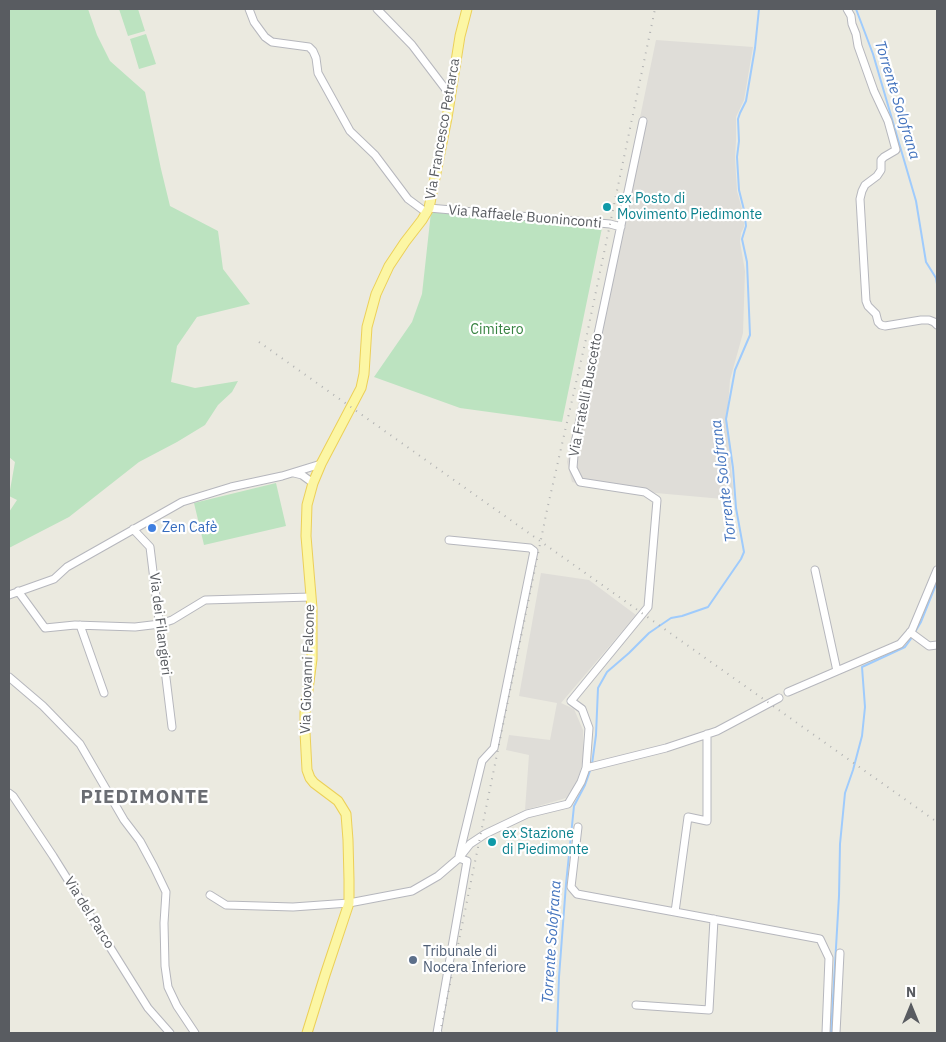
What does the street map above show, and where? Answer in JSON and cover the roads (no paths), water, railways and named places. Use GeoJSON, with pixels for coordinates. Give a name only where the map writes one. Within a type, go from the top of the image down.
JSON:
{"type":"FeatureCollection","features":[{"type":"Feature","properties":{"kind":"main road","name":"Via Francesco Petrarca"},"geometry":{"type":"LineString","coordinates":[[321,464],[361,388],[368,328],[376,294],[389,266],[428,211],[447,118],[460,36],[467,9]]}},
{"type":"Feature","properties":{"kind":"main road","name":"Via Giovanni Falcone"},"geometry":{"type":"LineString","coordinates":[[307,1033],[349,903],[346,814],[338,801],[310,778],[307,770],[304,732],[304,714],[312,659],[311,597],[306,526],[307,505],[321,464]]}},
{"type":"Feature","properties":{"kind":"street"},"geometry":{"type":"LineString","coordinates":[[249,9],[254,22],[265,37],[272,42],[308,47],[313,52],[316,58],[318,73],[350,131],[375,155],[408,199],[428,211]]}},
{"type":"Feature","properties":{"kind":"street"},"geometry":{"type":"LineString","coordinates":[[377,9],[412,45],[450,95]]}},
{"type":"Feature","properties":{"kind":"street"},"geometry":{"type":"LineString","coordinates":[[847,9],[851,16],[858,46],[874,91],[888,121],[896,150],[881,160],[881,170],[877,176],[865,185],[860,199],[866,301],[876,314],[881,326],[921,320],[929,320],[937,325]]}},
{"type":"Feature","properties":{"kind":"street","name":"Via Fratelli Buscetto"},"geometry":{"type":"LineString","coordinates":[[459,858],[470,844],[485,834],[526,814],[568,804],[591,767],[589,728],[582,709],[571,701],[648,607],[657,500],[645,492],[580,482],[573,468],[575,443],[643,121]]}},
{"type":"Feature","properties":{"kind":"street","name":"Via Raffaele Buoninconti"},"geometry":{"type":"LineString","coordinates":[[428,211],[610,224],[621,227]]}},
{"type":"Feature","properties":{"kind":"street"},"geometry":{"type":"LineString","coordinates":[[9,595],[54,579],[67,567],[182,502],[231,487],[293,473],[321,464]]}},
{"type":"Feature","properties":{"kind":"street"},"geometry":{"type":"LineString","coordinates":[[293,473],[302,475],[313,483]]}},
{"type":"Feature","properties":{"kind":"street","name":"Via dei Filangieri"},"geometry":{"type":"LineString","coordinates":[[133,529],[150,547],[172,726]]}},
{"type":"Feature","properties":{"kind":"street"},"geometry":{"type":"LineString","coordinates":[[210,896],[226,905],[293,907],[349,903],[412,891],[438,876],[459,858],[482,761],[494,748],[534,550],[530,548],[449,540]]}},
{"type":"Feature","properties":{"kind":"street"},"geometry":{"type":"LineString","coordinates":[[815,570],[837,671]]}},
{"type":"Feature","properties":{"kind":"street"},"geometry":{"type":"LineString","coordinates":[[788,692],[900,644],[913,634],[937,570]]}},
{"type":"Feature","properties":{"kind":"street"},"geometry":{"type":"LineString","coordinates":[[18,591],[45,628],[80,625],[135,627],[160,624],[172,620],[205,600],[311,597]]}},
{"type":"Feature","properties":{"kind":"street"},"geometry":{"type":"LineString","coordinates":[[80,625],[104,693]]}},
{"type":"Feature","properties":{"kind":"street"},"geometry":{"type":"LineString","coordinates":[[913,634],[929,646],[937,645]]}},
{"type":"Feature","properties":{"kind":"street"},"geometry":{"type":"LineString","coordinates":[[9,677],[43,706],[80,744],[124,820],[140,841],[166,892],[164,923],[168,987],[177,1006],[195,1033]]}},
{"type":"Feature","properties":{"kind":"street"},"geometry":{"type":"LineString","coordinates":[[591,767],[666,748],[717,731],[779,698]]}},
{"type":"Feature","properties":{"kind":"street"},"geometry":{"type":"LineString","coordinates":[[675,912],[688,817],[707,821],[707,734]]}},
{"type":"Feature","properties":{"kind":"street","name":"Via del Parco"},"geometry":{"type":"LineString","coordinates":[[9,793],[13,796],[53,856],[148,1008],[170,1033]]}},
{"type":"Feature","properties":{"kind":"street"},"geometry":{"type":"LineString","coordinates":[[578,827],[570,887],[577,894],[820,939],[829,958],[826,1033]]}},
{"type":"Feature","properties":{"kind":"street"},"geometry":{"type":"LineString","coordinates":[[438,1033],[467,861],[459,858]]}},
{"type":"Feature","properties":{"kind":"street"},"geometry":{"type":"LineString","coordinates":[[636,1005],[709,1010],[714,919]]}},
{"type":"Feature","properties":{"kind":"street"},"geometry":{"type":"LineString","coordinates":[[836,1033],[840,953]]}},
{"type":"Feature","properties":{"kind":"waterway","name":"Torrente Solofrana"},"geometry":{"type":"LineString","coordinates":[[592,764],[596,735],[598,688],[607,672],[649,633],[671,618],[708,607],[744,552],[736,508],[726,419],[735,370],[750,335],[747,262],[742,239],[746,226],[739,190],[737,157],[739,141],[738,119],[746,101],[759,9]]}},
{"type":"Feature","properties":{"kind":"waterway","name":"Torrente Solofrana"},"geometry":{"type":"LineString","coordinates":[[856,9],[873,54],[916,201],[926,262],[936,278],[937,284]]}},
{"type":"Feature","properties":{"kind":"waterway","name":"Torrente Solofrana"},"geometry":{"type":"LineString","coordinates":[[915,632],[937,582]]}},
{"type":"Feature","properties":{"kind":"waterway","name":"Torrente Solofrana"},"geometry":{"type":"LineString","coordinates":[[831,1033],[840,844],[845,793],[862,736],[865,707],[862,667],[905,647],[913,636]]}},
{"type":"Feature","properties":{"kind":"waterway","name":"Torrente Solofrana"},"geometry":{"type":"LineString","coordinates":[[557,1033],[559,977],[574,806],[591,768]]}},
{"type":"Feature","properties":{"kind":"railway"},"geometry":{"type":"LineString","coordinates":[[440,1033],[547,510],[586,339],[655,9]]}},
{"type":"Feature","properties":{"kind":"railway"},"geometry":{"type":"LineString","coordinates":[[259,342],[937,822]]}},
{"type":"Feature","properties":{"kind":"place","name":"ex Posto di Movimento Piedimonte"},"geometry":{"type":"Point","coordinates":[607,207]}},
{"type":"Feature","properties":{"kind":"place","name":"Zen Cafè"},"geometry":{"type":"Point","coordinates":[152,528]}},
{"type":"Feature","properties":{"kind":"place","name":"ex Stazione di Piedimonte"},"geometry":{"type":"Point","coordinates":[492,842]}},
{"type":"Feature","properties":{"kind":"place","name":"Tribunale di Nocera Inferiore"},"geometry":{"type":"Point","coordinates":[413,960]}},
{"type":"Feature","properties":{"kind":"district","name":"PIEDIMONTE"},"geometry":{"type":"Point","coordinates":[145,798]}},
{"type":"Feature","properties":{"kind":"park label","name":"Cimitero"},"geometry":{"type":"Point","coordinates":[497,330]}}]}
